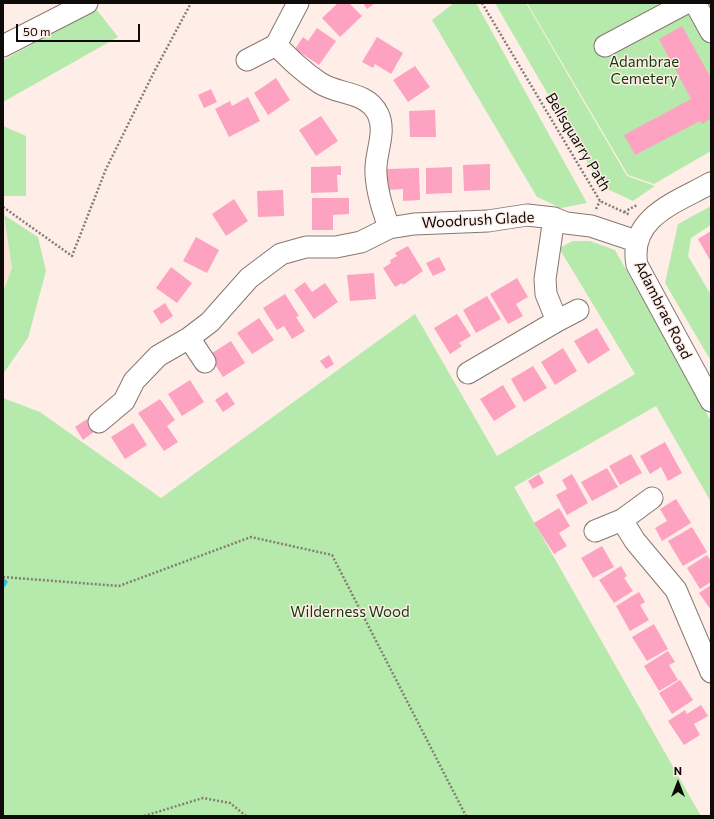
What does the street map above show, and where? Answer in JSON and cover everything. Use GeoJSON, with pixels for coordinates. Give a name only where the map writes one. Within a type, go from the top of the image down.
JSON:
{"type":"FeatureCollection","features":[{"type":"Feature","properties":{"kind":"street"},"geometry":{"type":"LineString","coordinates":[[3,46],[87,3]]}},
{"type":"Feature","properties":{"kind":"street"},"geometry":{"type":"LineString","coordinates":[[605,46],[686,3]]}},
{"type":"Feature","properties":{"kind":"street"},"geometry":{"type":"LineString","coordinates":[[695,3],[711,32]]}},
{"type":"Feature","properties":{"kind":"street"},"geometry":{"type":"LineString","coordinates":[[247,60],[276,45],[294,10]]}},
{"type":"Feature","properties":{"kind":"street"},"geometry":{"type":"LineString","coordinates":[[276,45],[298,68],[322,84],[364,99],[377,113],[381,135],[376,160],[378,195],[389,228]]}},
{"type":"Feature","properties":{"kind":"street","name":"Adambrae Road"},"geometry":{"type":"LineString","coordinates":[[711,183],[659,212],[646,223],[639,232],[634,252],[637,264],[711,400]]}},
{"type":"Feature","properties":{"kind":"street","name":"Woodrush Glade"},"geometry":{"type":"LineString","coordinates":[[99,422],[124,401],[134,381],[158,356],[189,338],[210,322],[250,278],[281,254],[306,247],[336,247],[361,242],[389,228],[414,224],[488,221],[527,215],[554,218],[566,223],[590,226],[636,241]]}},
{"type":"Feature","properties":{"kind":"street"},"geometry":{"type":"LineString","coordinates":[[554,218],[545,279],[546,294],[557,321]]}},
{"type":"Feature","properties":{"kind":"street"},"geometry":{"type":"LineString","coordinates":[[468,374],[578,310]]}},
{"type":"Feature","properties":{"kind":"street"},"geometry":{"type":"LineString","coordinates":[[189,338],[205,362]]}},
{"type":"Feature","properties":{"kind":"street"},"geometry":{"type":"LineString","coordinates":[[595,531],[622,520],[652,498]]}},
{"type":"Feature","properties":{"kind":"street"},"geometry":{"type":"LineString","coordinates":[[622,520],[635,542],[676,590],[711,672]]}},
{"type":"Feature","properties":{"kind":"path"},"geometry":{"type":"LineString","coordinates":[[3,207],[72,256],[106,169],[154,72],[191,3]]}},
{"type":"Feature","properties":{"kind":"path","name":"Bellsquarry Path"},"geometry":{"type":"LineString","coordinates":[[482,3],[600,200],[646,223]]}},
{"type":"Feature","properties":{"kind":"path"},"geometry":{"type":"LineString","coordinates":[[3,577],[119,586],[251,537],[332,555],[466,816]]}},
{"type":"Feature","properties":{"kind":"path"},"geometry":{"type":"LineString","coordinates":[[144,816],[203,798],[230,803],[246,816]]}},
{"type":"Feature","properties":{"kind":"shaded area"},"geometry":{"type":"Polygon","coordinates":[[[3,200],[12,268],[3,292],[3,200]]]}},
{"type":"Feature","properties":{"kind":"green space"},"geometry":{"type":"Polygon","coordinates":[[[454,3],[476,3],[587,203],[561,208],[537,197],[432,20],[454,3]]]}},
{"type":"Feature","properties":{"kind":"green space"},"geometry":{"type":"Polygon","coordinates":[[[495,3],[526,3],[627,176],[655,186],[633,201],[601,186],[495,3]]]}},
{"type":"Feature","properties":{"kind":"green space","name":"Adambrae Cemetery"},"geometry":{"type":"Polygon","coordinates":[[[527,3],[711,3],[711,151],[654,184],[628,175],[527,3]]]}},
{"type":"Feature","properties":{"kind":"green space"},"geometry":{"type":"Polygon","coordinates":[[[97,10],[118,37],[3,102],[3,60],[97,10]]]}},
{"type":"Feature","properties":{"kind":"green space"},"geometry":{"type":"Polygon","coordinates":[[[3,126],[26,136],[26,196],[3,196],[3,126]]]}},
{"type":"Feature","properties":{"kind":"green space"},"geometry":{"type":"Polygon","coordinates":[[[711,206],[711,225],[691,238],[688,256],[711,295],[711,361],[665,283],[678,224],[711,206]]]}},
{"type":"Feature","properties":{"kind":"green space"},"geometry":{"type":"Polygon","coordinates":[[[4,215],[38,237],[46,271],[28,338],[3,374],[3,292],[12,268],[4,215]]]}},
{"type":"Feature","properties":{"kind":"green space","name":"Wilderness Wood"},"geometry":{"type":"Polygon","coordinates":[[[573,241],[590,241],[615,250],[711,421],[711,502],[656,406],[514,487],[701,816],[3,816],[3,398],[40,412],[161,498],[415,314],[497,456],[635,374],[559,248],[573,241]]]}},
{"type":"Feature","properties":{"kind":"building"},"geometry":{"type":"Polygon","coordinates":[[[338,3],[349,3],[362,16],[340,37],[322,18],[338,3]]]}},
{"type":"Feature","properties":{"kind":"building"},"geometry":{"type":"Polygon","coordinates":[[[363,3],[375,3],[367,9],[363,3]]]}},
{"type":"Feature","properties":{"kind":"building"},"geometry":{"type":"Polygon","coordinates":[[[682,26],[711,78],[711,118],[702,124],[700,121],[635,155],[624,135],[691,99],[659,39],[682,26]]]}},
{"type":"Feature","properties":{"kind":"building"},"geometry":{"type":"Polygon","coordinates":[[[317,28],[336,41],[319,65],[295,49],[303,37],[308,41],[317,28]]]}},
{"type":"Feature","properties":{"kind":"building"},"geometry":{"type":"Polygon","coordinates":[[[377,37],[403,53],[391,74],[375,64],[373,68],[362,62],[377,37]]]}},
{"type":"Feature","properties":{"kind":"building"},"geometry":{"type":"Polygon","coordinates":[[[415,66],[430,87],[408,102],[393,80],[415,66]]]}},
{"type":"Feature","properties":{"kind":"building"},"geometry":{"type":"Polygon","coordinates":[[[276,78],[290,100],[268,115],[254,93],[276,78]]]}},
{"type":"Feature","properties":{"kind":"building"},"geometry":{"type":"Polygon","coordinates":[[[211,89],[217,102],[204,108],[198,95],[211,89]]]}},
{"type":"Feature","properties":{"kind":"building"},"geometry":{"type":"Polygon","coordinates":[[[248,97],[260,121],[229,137],[215,109],[230,101],[232,106],[248,97]]]}},
{"type":"Feature","properties":{"kind":"building"},"geometry":{"type":"Polygon","coordinates":[[[435,110],[436,137],[410,137],[409,111],[435,110]]]}},
{"type":"Feature","properties":{"kind":"building"},"geometry":{"type":"Polygon","coordinates":[[[321,116],[338,141],[316,156],[299,130],[321,116]]]}},
{"type":"Feature","properties":{"kind":"building"},"geometry":{"type":"Polygon","coordinates":[[[490,164],[490,190],[464,191],[463,165],[490,164]]]}},
{"type":"Feature","properties":{"kind":"building"},"geometry":{"type":"Polygon","coordinates":[[[341,166],[341,175],[337,175],[338,192],[311,193],[311,167],[341,166]]]}},
{"type":"Feature","properties":{"kind":"building"},"geometry":{"type":"Polygon","coordinates":[[[452,167],[452,193],[426,194],[426,168],[452,167]]]}},
{"type":"Feature","properties":{"kind":"building"},"geometry":{"type":"Polygon","coordinates":[[[419,168],[420,200],[403,201],[403,189],[387,190],[387,169],[419,168]]]}},
{"type":"Feature","properties":{"kind":"building"},"geometry":{"type":"Polygon","coordinates":[[[283,190],[284,216],[258,217],[257,191],[283,190]]]}},
{"type":"Feature","properties":{"kind":"building"},"geometry":{"type":"Polygon","coordinates":[[[312,198],[349,198],[349,214],[333,215],[333,230],[312,230],[312,198]]]}},
{"type":"Feature","properties":{"kind":"building"},"geometry":{"type":"Polygon","coordinates":[[[234,199],[248,221],[226,236],[212,214],[234,199]]]}},
{"type":"Feature","properties":{"kind":"building"},"geometry":{"type":"Polygon","coordinates":[[[711,231],[711,262],[698,239],[711,231]]]}},
{"type":"Feature","properties":{"kind":"building"},"geometry":{"type":"Polygon","coordinates":[[[196,237],[219,250],[207,273],[183,261],[196,237]]]}},
{"type":"Feature","properties":{"kind":"building"},"geometry":{"type":"Polygon","coordinates":[[[408,246],[423,271],[403,285],[402,283],[395,287],[383,268],[391,263],[390,260],[397,256],[395,253],[408,246]]]}},
{"type":"Feature","properties":{"kind":"building"},"geometry":{"type":"Polygon","coordinates":[[[439,257],[446,270],[433,276],[426,263],[439,257]]]}},
{"type":"Feature","properties":{"kind":"building"},"geometry":{"type":"Polygon","coordinates":[[[171,267],[192,283],[177,303],[156,288],[171,267]]]}},
{"type":"Feature","properties":{"kind":"building"},"geometry":{"type":"Polygon","coordinates":[[[374,273],[376,299],[350,301],[347,275],[374,273]]]}},
{"type":"Feature","properties":{"kind":"building"},"geometry":{"type":"Polygon","coordinates":[[[517,278],[528,297],[516,304],[523,316],[508,324],[490,294],[517,278]]]}},
{"type":"Feature","properties":{"kind":"building"},"geometry":{"type":"Polygon","coordinates":[[[305,282],[312,292],[325,283],[338,302],[314,319],[294,290],[305,282]]]}},
{"type":"Feature","properties":{"kind":"building"},"geometry":{"type":"Polygon","coordinates":[[[285,294],[299,316],[296,317],[305,331],[292,339],[284,326],[277,330],[263,308],[285,294]]]}},
{"type":"Feature","properties":{"kind":"building"},"geometry":{"type":"Polygon","coordinates":[[[487,296],[501,319],[476,333],[463,310],[487,296]]]}},
{"type":"Feature","properties":{"kind":"building"},"geometry":{"type":"Polygon","coordinates":[[[165,303],[173,316],[161,324],[153,311],[165,303]]]}},
{"type":"Feature","properties":{"kind":"building"},"geometry":{"type":"Polygon","coordinates":[[[457,314],[471,336],[459,343],[462,346],[450,354],[434,328],[457,314]]]}},
{"type":"Feature","properties":{"kind":"building"},"geometry":{"type":"Polygon","coordinates":[[[259,318],[274,340],[252,354],[237,333],[259,318]]]}},
{"type":"Feature","properties":{"kind":"building"},"geometry":{"type":"Polygon","coordinates":[[[597,328],[610,350],[588,364],[574,341],[597,328]]]}},
{"type":"Feature","properties":{"kind":"building"},"geometry":{"type":"Polygon","coordinates":[[[231,341],[245,363],[223,377],[209,355],[231,341]]]}},
{"type":"Feature","properties":{"kind":"building"},"geometry":{"type":"Polygon","coordinates":[[[563,348],[577,371],[555,385],[541,362],[563,348]]]}},
{"type":"Feature","properties":{"kind":"building"},"geometry":{"type":"Polygon","coordinates":[[[329,355],[334,364],[326,369],[320,361],[329,355]]]}},
{"type":"Feature","properties":{"kind":"building"},"geometry":{"type":"Polygon","coordinates":[[[533,366],[547,388],[524,402],[511,379],[533,366]]]}},
{"type":"Feature","properties":{"kind":"building"},"geometry":{"type":"Polygon","coordinates":[[[190,380],[204,402],[182,416],[168,394],[190,380]]]}},
{"type":"Feature","properties":{"kind":"building"},"geometry":{"type":"Polygon","coordinates":[[[503,385],[516,407],[494,421],[480,399],[503,385]]]}},
{"type":"Feature","properties":{"kind":"building"},"geometry":{"type":"Polygon","coordinates":[[[227,392],[235,404],[223,412],[215,400],[227,392]]]}},
{"type":"Feature","properties":{"kind":"building"},"geometry":{"type":"Polygon","coordinates":[[[160,399],[175,420],[167,426],[178,442],[164,451],[138,413],[160,399]]]}},
{"type":"Feature","properties":{"kind":"building"},"geometry":{"type":"Polygon","coordinates":[[[87,419],[95,431],[83,440],[75,427],[87,419]]]}},
{"type":"Feature","properties":{"kind":"building"},"geometry":{"type":"Polygon","coordinates":[[[133,423],[147,445],[125,459],[111,437],[133,423]]]}},
{"type":"Feature","properties":{"kind":"building"},"geometry":{"type":"Polygon","coordinates":[[[665,442],[682,473],[668,481],[661,467],[650,474],[640,456],[665,442]]]}},
{"type":"Feature","properties":{"kind":"building"},"geometry":{"type":"Polygon","coordinates":[[[631,454],[642,473],[620,485],[609,466],[631,454]]]}},
{"type":"Feature","properties":{"kind":"building"},"geometry":{"type":"Polygon","coordinates":[[[607,468],[618,487],[592,501],[581,482],[607,468]]]}},
{"type":"Feature","properties":{"kind":"building"},"geometry":{"type":"Polygon","coordinates":[[[539,474],[544,483],[533,489],[528,481],[539,474]]]}},
{"type":"Feature","properties":{"kind":"building"},"geometry":{"type":"Polygon","coordinates":[[[572,474],[588,503],[567,515],[556,495],[567,489],[562,480],[572,474]]]}},
{"type":"Feature","properties":{"kind":"building"},"geometry":{"type":"Polygon","coordinates":[[[676,499],[691,523],[662,541],[655,528],[667,521],[660,509],[676,499]]]}},
{"type":"Feature","properties":{"kind":"building"},"geometry":{"type":"Polygon","coordinates":[[[559,508],[570,526],[559,533],[567,546],[554,554],[534,523],[559,508]]]}},
{"type":"Feature","properties":{"kind":"building"},"geometry":{"type":"Polygon","coordinates":[[[692,527],[707,552],[683,566],[668,541],[692,527]]]}},
{"type":"Feature","properties":{"kind":"building"},"geometry":{"type":"Polygon","coordinates":[[[602,546],[614,567],[593,578],[581,558],[602,546]]]}},
{"type":"Feature","properties":{"kind":"building"},"geometry":{"type":"Polygon","coordinates":[[[707,555],[711,561],[711,582],[700,589],[687,568],[707,555]]]}},
{"type":"Feature","properties":{"kind":"building"},"geometry":{"type":"Polygon","coordinates":[[[621,566],[627,576],[624,578],[633,591],[614,603],[599,580],[621,566]]]}},
{"type":"Feature","properties":{"kind":"building"},"geometry":{"type":"Polygon","coordinates":[[[711,585],[711,610],[699,593],[711,585]]]}},
{"type":"Feature","properties":{"kind":"building"},"geometry":{"type":"Polygon","coordinates":[[[639,592],[645,602],[640,605],[649,620],[630,631],[616,606],[639,592]]]}},
{"type":"Feature","properties":{"kind":"building"},"geometry":{"type":"Polygon","coordinates":[[[654,624],[668,649],[647,661],[632,637],[654,624]]]}},
{"type":"Feature","properties":{"kind":"building"},"geometry":{"type":"Polygon","coordinates":[[[668,651],[675,662],[669,665],[678,680],[659,691],[644,666],[668,651]]]}},
{"type":"Feature","properties":{"kind":"building"},"geometry":{"type":"Polygon","coordinates":[[[680,680],[693,700],[672,714],[659,693],[680,680]]]}},
{"type":"Feature","properties":{"kind":"building"},"geometry":{"type":"Polygon","coordinates":[[[701,705],[708,716],[694,724],[700,735],[684,745],[668,721],[685,710],[687,714],[701,705]]]}}]}
